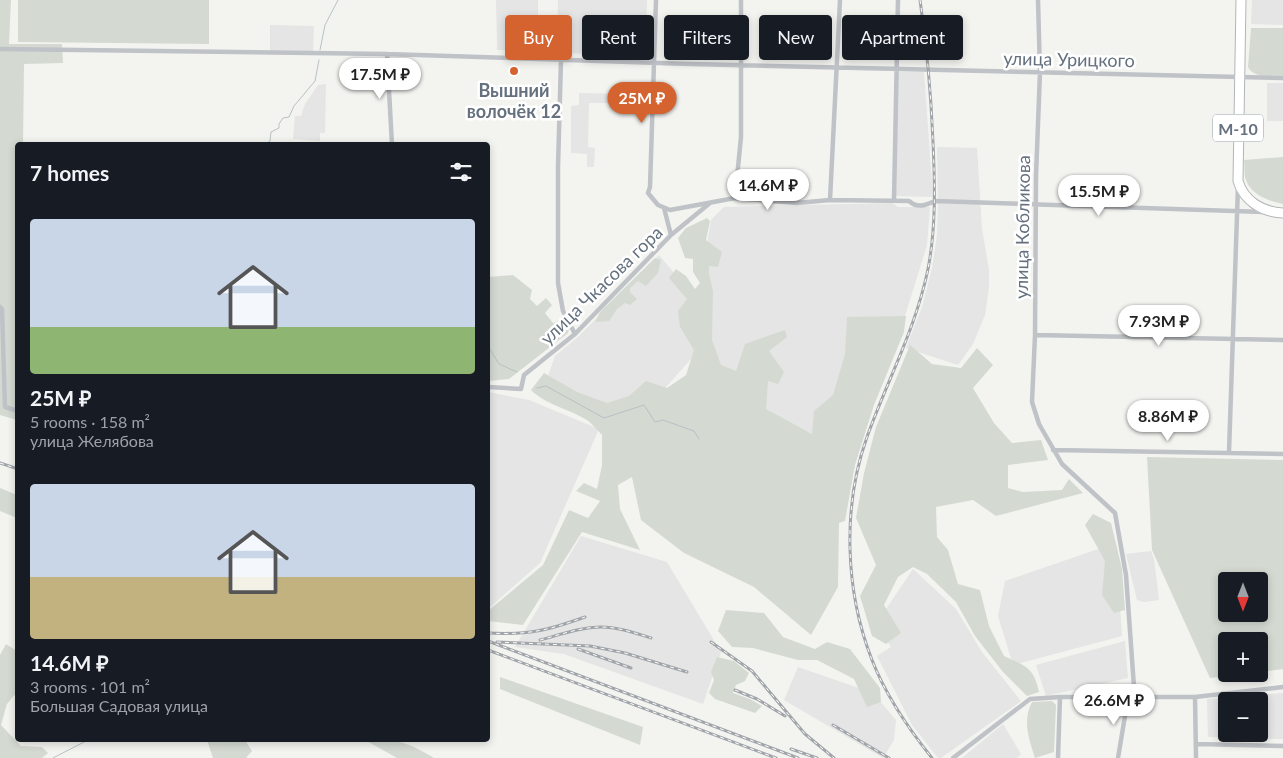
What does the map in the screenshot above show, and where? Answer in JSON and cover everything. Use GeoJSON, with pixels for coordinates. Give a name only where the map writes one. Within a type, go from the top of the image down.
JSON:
{"type":"FeatureCollection","features":[{"type":"Feature","properties":{"kind":"highway","name":"М-10"},"geometry":{"type":"LineString","coordinates":[[1241,0],[1238,178],[1242,191],[1249,200],[1272,212],[1283,212]]}},
{"type":"Feature","properties":{"kind":"street"},"geometry":{"type":"LineString","coordinates":[[656,0],[650,187],[648,193],[652,199],[664,208],[677,210],[735,198],[797,202],[909,200],[914,206],[921,206],[935,201],[1272,212]]}},
{"type":"Feature","properties":{"kind":"street"},"geometry":{"type":"LineString","coordinates":[[735,198],[741,137],[741,0]]}},
{"type":"Feature","properties":{"kind":"street"},"geometry":{"type":"LineString","coordinates":[[830,200],[840,0]]}},
{"type":"Feature","properties":{"kind":"street"},"geometry":{"type":"LineString","coordinates":[[894,200],[898,0]]}},
{"type":"Feature","properties":{"kind":"street","name":"улица Кобликова"},"geometry":{"type":"LineString","coordinates":[[1038,0],[1040,72],[1032,402],[1039,424],[1062,464],[1115,513],[1127,582],[1134,687],[1129,698],[1118,758]]}},
{"type":"Feature","properties":{"kind":"street","name":"улица Урицкого"},"geometry":{"type":"LineString","coordinates":[[0,49],[387,54],[505,58]]}},
{"type":"Feature","properties":{"kind":"street"},"geometry":{"type":"LineString","coordinates":[[387,54],[392,142]]}},
{"type":"Feature","properties":{"kind":"street"},"geometry":{"type":"LineString","coordinates":[[562,60],[558,181],[558,283],[563,311],[575,334]]}},
{"type":"Feature","properties":{"kind":"street","name":"улица Урицкого"},"geometry":{"type":"LineString","coordinates":[[562,60],[897,70],[1283,78]]}},
{"type":"Feature","properties":{"kind":"street"},"geometry":{"type":"LineString","coordinates":[[1229,452],[1238,178]]}},
{"type":"Feature","properties":{"kind":"street","name":"улица Чкасова гора"},"geometry":{"type":"LineString","coordinates":[[490,387],[521,389],[524,375],[575,334],[671,235],[710,203]]}},
{"type":"Feature","properties":{"kind":"street"},"geometry":{"type":"LineString","coordinates":[[664,208],[671,235]]}},
{"type":"Feature","properties":{"kind":"street"},"geometry":{"type":"LineString","coordinates":[[0,307],[2,309],[3,406],[15,410]]}},
{"type":"Feature","properties":{"kind":"street"},"geometry":{"type":"LineString","coordinates":[[1035,335],[1283,340]]}},
{"type":"Feature","properties":{"kind":"street"},"geometry":{"type":"LineString","coordinates":[[1053,450],[1283,454]]}},
{"type":"Feature","properties":{"kind":"street"},"geometry":{"type":"LineString","coordinates":[[953,758],[1030,699],[1060,697],[1195,697],[1283,687]]}},
{"type":"Feature","properties":{"kind":"street"},"geometry":{"type":"LineString","coordinates":[[1058,758],[1060,697]]}},
{"type":"Feature","properties":{"kind":"street"},"geometry":{"type":"LineString","coordinates":[[1195,697],[1196,758]]}},
{"type":"Feature","properties":{"kind":"street"},"geometry":{"type":"LineString","coordinates":[[1197,744],[1283,746]]}},
{"type":"Feature","properties":{"kind":"shaded area"},"geometry":{"type":"Polygon","coordinates":[[[0,0],[11,0],[9,44],[62,44],[63,63],[24,64],[23,142],[15,142],[15,419],[0,415],[0,0]]]}},
{"type":"Feature","properties":{"kind":"shaded area"},"geometry":{"type":"Polygon","coordinates":[[[18,0],[209,0],[209,44],[18,42],[18,0]]]}},
{"type":"Feature","properties":{"kind":"shaded area"},"geometry":{"type":"Polygon","coordinates":[[[496,0],[538,0],[538,15],[505,15],[505,50],[497,50],[496,0]]]}},
{"type":"Feature","properties":{"kind":"shaded area"},"geometry":{"type":"Polygon","coordinates":[[[558,0],[647,0],[647,15],[582,15],[582,54],[572,53],[572,15],[558,15],[558,0]]]}},
{"type":"Feature","properties":{"kind":"shaded area"},"geometry":{"type":"Polygon","coordinates":[[[1252,0],[1283,0],[1283,25],[1251,24],[1252,0]]]}},
{"type":"Feature","properties":{"kind":"shaded area"},"geometry":{"type":"Polygon","coordinates":[[[270,25],[314,26],[313,51],[270,51],[270,25]]]}},
{"type":"Feature","properties":{"kind":"shaded area"},"geometry":{"type":"Polygon","coordinates":[[[1251,28],[1283,28],[1283,76],[1259,75],[1248,67],[1251,28]]]}},
{"type":"Feature","properties":{"kind":"shaded area"},"geometry":{"type":"Polygon","coordinates":[[[898,72],[924,72],[933,197],[896,196],[898,72]]]}},
{"type":"Feature","properties":{"kind":"shaded area"},"geometry":{"type":"Polygon","coordinates":[[[1267,83],[1283,83],[1283,121],[1267,121],[1267,83]]]}},
{"type":"Feature","properties":{"kind":"shaded area"},"geometry":{"type":"Polygon","coordinates":[[[326,84],[325,133],[320,133],[320,141],[293,139],[295,116],[301,116],[305,104],[318,85],[326,84]]]}},
{"type":"Feature","properties":{"kind":"shaded area"},"geometry":{"type":"Polygon","coordinates":[[[579,93],[622,94],[622,103],[589,103],[588,147],[595,148],[594,167],[587,167],[587,154],[571,153],[571,106],[579,105],[579,93]]]}},
{"type":"Feature","properties":{"kind":"shaded area"},"geometry":{"type":"Polygon","coordinates":[[[937,147],[977,148],[982,229],[989,270],[989,287],[985,315],[973,344],[958,365],[906,348],[922,307],[932,268],[937,235],[937,147]]]}},
{"type":"Feature","properties":{"kind":"shaded area"},"geometry":{"type":"Polygon","coordinates":[[[1283,157],[1283,204],[1265,199],[1251,188],[1245,177],[1244,160],[1283,157]]]}},
{"type":"Feature","properties":{"kind":"shaded area"},"geometry":{"type":"Polygon","coordinates":[[[892,203],[898,207],[930,207],[927,245],[900,332],[856,450],[765,416],[718,370],[707,343],[708,238],[711,220],[724,207],[892,203]]]}},
{"type":"Feature","properties":{"kind":"shaded area"},"geometry":{"type":"Polygon","coordinates":[[[707,218],[710,221],[706,240],[722,252],[718,267],[709,266],[713,291],[712,340],[721,365],[736,371],[745,344],[785,330],[787,337],[769,351],[784,372],[778,384],[768,381],[766,409],[812,434],[814,411],[833,395],[845,354],[847,317],[906,316],[904,332],[874,405],[855,465],[845,521],[839,523],[838,587],[811,635],[754,587],[684,553],[641,520],[632,477],[618,485],[620,509],[640,550],[582,532],[523,625],[490,621],[490,609],[543,565],[569,510],[588,518],[600,501],[576,491],[584,483],[597,489],[602,465],[602,435],[587,420],[550,403],[531,390],[544,373],[577,392],[607,403],[629,396],[646,381],[667,388],[686,375],[694,350],[680,327],[678,311],[687,299],[669,278],[676,269],[686,276],[695,289],[700,283],[693,272],[693,259],[685,258],[678,238],[686,228],[707,218]]]}},
{"type":"Feature","properties":{"kind":"shaded area"},"geometry":{"type":"Polygon","coordinates":[[[659,255],[692,294],[698,351],[660,394],[607,409],[547,379],[555,356],[579,336],[659,255]]]}},
{"type":"Feature","properties":{"kind":"shaded area"},"geometry":{"type":"Polygon","coordinates":[[[655,258],[661,260],[658,273],[646,286],[638,281],[630,288],[630,292],[637,299],[630,305],[625,303],[617,309],[609,321],[595,322],[600,312],[655,258]]]}},
{"type":"Feature","properties":{"kind":"shaded area"},"geometry":{"type":"Polygon","coordinates":[[[513,275],[532,290],[530,299],[537,306],[546,298],[552,305],[545,313],[553,323],[564,318],[569,329],[568,333],[509,379],[490,381],[490,277],[513,275]]]}},
{"type":"Feature","properties":{"kind":"shaded area"},"geometry":{"type":"Polygon","coordinates":[[[910,345],[932,364],[961,368],[977,348],[993,365],[973,388],[994,423],[1012,443],[1041,440],[1048,460],[1008,465],[1008,488],[1023,492],[1062,490],[1069,479],[1083,493],[996,516],[973,500],[936,507],[937,537],[948,550],[958,584],[980,590],[989,626],[1004,656],[1028,668],[1034,677],[1039,692],[1027,696],[1003,672],[975,636],[956,602],[927,574],[913,567],[898,577],[884,605],[901,633],[886,644],[872,636],[860,596],[876,565],[856,518],[864,473],[876,427],[910,345]]]}},
{"type":"Feature","properties":{"kind":"shaded area"},"geometry":{"type":"Polygon","coordinates":[[[490,392],[529,400],[599,429],[540,563],[490,607],[490,392]]]}},
{"type":"Feature","properties":{"kind":"shaded area"},"geometry":{"type":"Polygon","coordinates":[[[1147,457],[1283,460],[1283,669],[1268,671],[1268,632],[1218,632],[1218,677],[1210,678],[1152,550],[1147,457]]]}},
{"type":"Feature","properties":{"kind":"shaded area"},"geometry":{"type":"Polygon","coordinates":[[[0,488],[15,494],[15,517],[0,511],[0,488]]]}},
{"type":"Feature","properties":{"kind":"shaded area"},"geometry":{"type":"Polygon","coordinates":[[[1093,514],[1111,523],[1122,569],[1125,610],[1114,613],[1102,595],[1105,561],[1085,525],[1093,514]]]}},
{"type":"Feature","properties":{"kind":"shaded area"},"geometry":{"type":"Polygon","coordinates":[[[581,536],[667,562],[721,652],[703,704],[564,654],[515,647],[581,536]]]}},
{"type":"Feature","properties":{"kind":"shaded area"},"geometry":{"type":"Polygon","coordinates":[[[1116,543],[1122,636],[1013,665],[998,616],[1005,581],[1116,543]]]}},
{"type":"Feature","properties":{"kind":"shaded area"},"geometry":{"type":"Polygon","coordinates":[[[1151,551],[1154,559],[1159,600],[1144,602],[1137,600],[1126,554],[1151,551]]]}},
{"type":"Feature","properties":{"kind":"shaded area"},"geometry":{"type":"Polygon","coordinates":[[[913,569],[956,609],[982,652],[1021,701],[941,758],[938,758],[912,725],[877,656],[891,647],[876,624],[913,569]]]}},
{"type":"Feature","properties":{"kind":"shaded area"},"geometry":{"type":"Polygon","coordinates":[[[726,610],[764,613],[783,637],[815,649],[827,642],[850,649],[880,688],[881,702],[867,707],[854,679],[817,660],[798,660],[753,648],[732,647],[718,631],[726,610]]]}},
{"type":"Feature","properties":{"kind":"shaded area"},"geometry":{"type":"Polygon","coordinates":[[[1125,641],[1128,678],[1046,696],[1036,665],[1125,641]]]}},
{"type":"Feature","properties":{"kind":"shaded area"},"geometry":{"type":"Polygon","coordinates":[[[6,644],[15,650],[15,694],[7,704],[1,725],[15,742],[21,746],[42,747],[48,753],[42,758],[0,758],[0,655],[6,644]]]}},
{"type":"Feature","properties":{"kind":"shaded area"},"geometry":{"type":"Polygon","coordinates":[[[717,657],[734,661],[749,673],[745,681],[736,685],[733,693],[762,706],[755,713],[715,699],[709,693],[714,680],[711,672],[717,657]]]}},
{"type":"Feature","properties":{"kind":"shaded area"},"geometry":{"type":"Polygon","coordinates":[[[798,667],[873,693],[896,720],[894,740],[883,758],[784,700],[798,667]]]}},
{"type":"Feature","properties":{"kind":"shaded area"},"geometry":{"type":"Polygon","coordinates":[[[500,677],[643,727],[640,745],[500,689],[500,677]]]}},
{"type":"Feature","properties":{"kind":"shaded area"},"geometry":{"type":"Polygon","coordinates":[[[1283,693],[1283,739],[1268,739],[1268,694],[1283,693]]]}},
{"type":"Feature","properties":{"kind":"shaded area"},"geometry":{"type":"Polygon","coordinates":[[[1218,698],[1218,737],[1208,737],[1207,699],[1218,698]]]}},
{"type":"Feature","properties":{"kind":"shaded area"},"geometry":{"type":"Polygon","coordinates":[[[1052,701],[1056,705],[1054,752],[1035,758],[1027,723],[1029,709],[1032,702],[1052,701]]]}},
{"type":"Feature","properties":{"kind":"shaded area"},"geometry":{"type":"Polygon","coordinates":[[[1003,724],[1021,754],[1017,758],[962,758],[1003,724]]]}},
{"type":"Feature","properties":{"kind":"shaded area"},"geometry":{"type":"Polygon","coordinates":[[[208,742],[246,742],[252,751],[246,758],[213,758],[208,742]]]}},
{"type":"Feature","properties":{"kind":"shaded area"},"geometry":{"type":"Polygon","coordinates":[[[369,742],[401,742],[434,758],[397,758],[369,742]]]}},
{"type":"Feature","properties":{"kind":"waterway"},"geometry":{"type":"LineString","coordinates":[[320,50],[325,25],[338,0]]}},
{"type":"Feature","properties":{"kind":"waterway"},"geometry":{"type":"LineString","coordinates":[[268,142],[271,132],[279,128],[283,118],[289,117],[294,106],[315,81],[319,60]]}},
{"type":"Feature","properties":{"kind":"waterway"},"geometry":{"type":"LineString","coordinates":[[490,349],[499,364],[517,372]]}},
{"type":"Feature","properties":{"kind":"waterway"},"geometry":{"type":"LineString","coordinates":[[537,388],[546,386],[604,418],[644,405],[655,422],[663,420],[694,431],[699,439]]}},
{"type":"Feature","properties":{"kind":"waterway"},"geometry":{"type":"LineString","coordinates":[[53,758],[84,742]]}},
{"type":"Feature","properties":{"kind":"railway"},"geometry":{"type":"LineString","coordinates":[[920,0],[925,36],[934,158],[931,254],[923,291],[916,312],[867,437],[859,464],[850,520],[850,549],[856,606],[872,660],[898,711],[932,758]]}},
{"type":"Feature","properties":{"kind":"railway"},"geometry":{"type":"LineString","coordinates":[[0,463],[15,468]]}},
{"type":"Feature","properties":{"kind":"railway"},"geometry":{"type":"LineString","coordinates":[[490,633],[526,633],[559,626],[585,617]]}},
{"type":"Feature","properties":{"kind":"railway"},"geometry":{"type":"LineString","coordinates":[[540,640],[593,627],[620,629],[651,638]]}},
{"type":"Feature","properties":{"kind":"railway"},"geometry":{"type":"LineString","coordinates":[[490,642],[798,758]]}},
{"type":"Feature","properties":{"kind":"railway"},"geometry":{"type":"LineString","coordinates":[[497,642],[590,646],[625,653],[687,672]]}},
{"type":"Feature","properties":{"kind":"railway"},"geometry":{"type":"LineString","coordinates":[[711,642],[752,671],[805,734],[834,758]]}},
{"type":"Feature","properties":{"kind":"railway"},"geometry":{"type":"LineString","coordinates":[[578,649],[631,668]]}},
{"type":"Feature","properties":{"kind":"railway"},"geometry":{"type":"LineString","coordinates":[[490,651],[776,758]]}},
{"type":"Feature","properties":{"kind":"railway"},"geometry":{"type":"LineString","coordinates":[[735,690],[757,699],[785,716]]}},
{"type":"Feature","properties":{"kind":"railway"},"geometry":{"type":"LineString","coordinates":[[833,725],[889,758]]}},
{"type":"Feature","properties":{"kind":"railway"},"geometry":{"type":"LineString","coordinates":[[791,749],[817,758]]}},
{"type":"Feature","properties":{"kind":"place","name":"Вышний волочёк 12"},"geometry":{"type":"Point","coordinates":[514,71]}}]}
